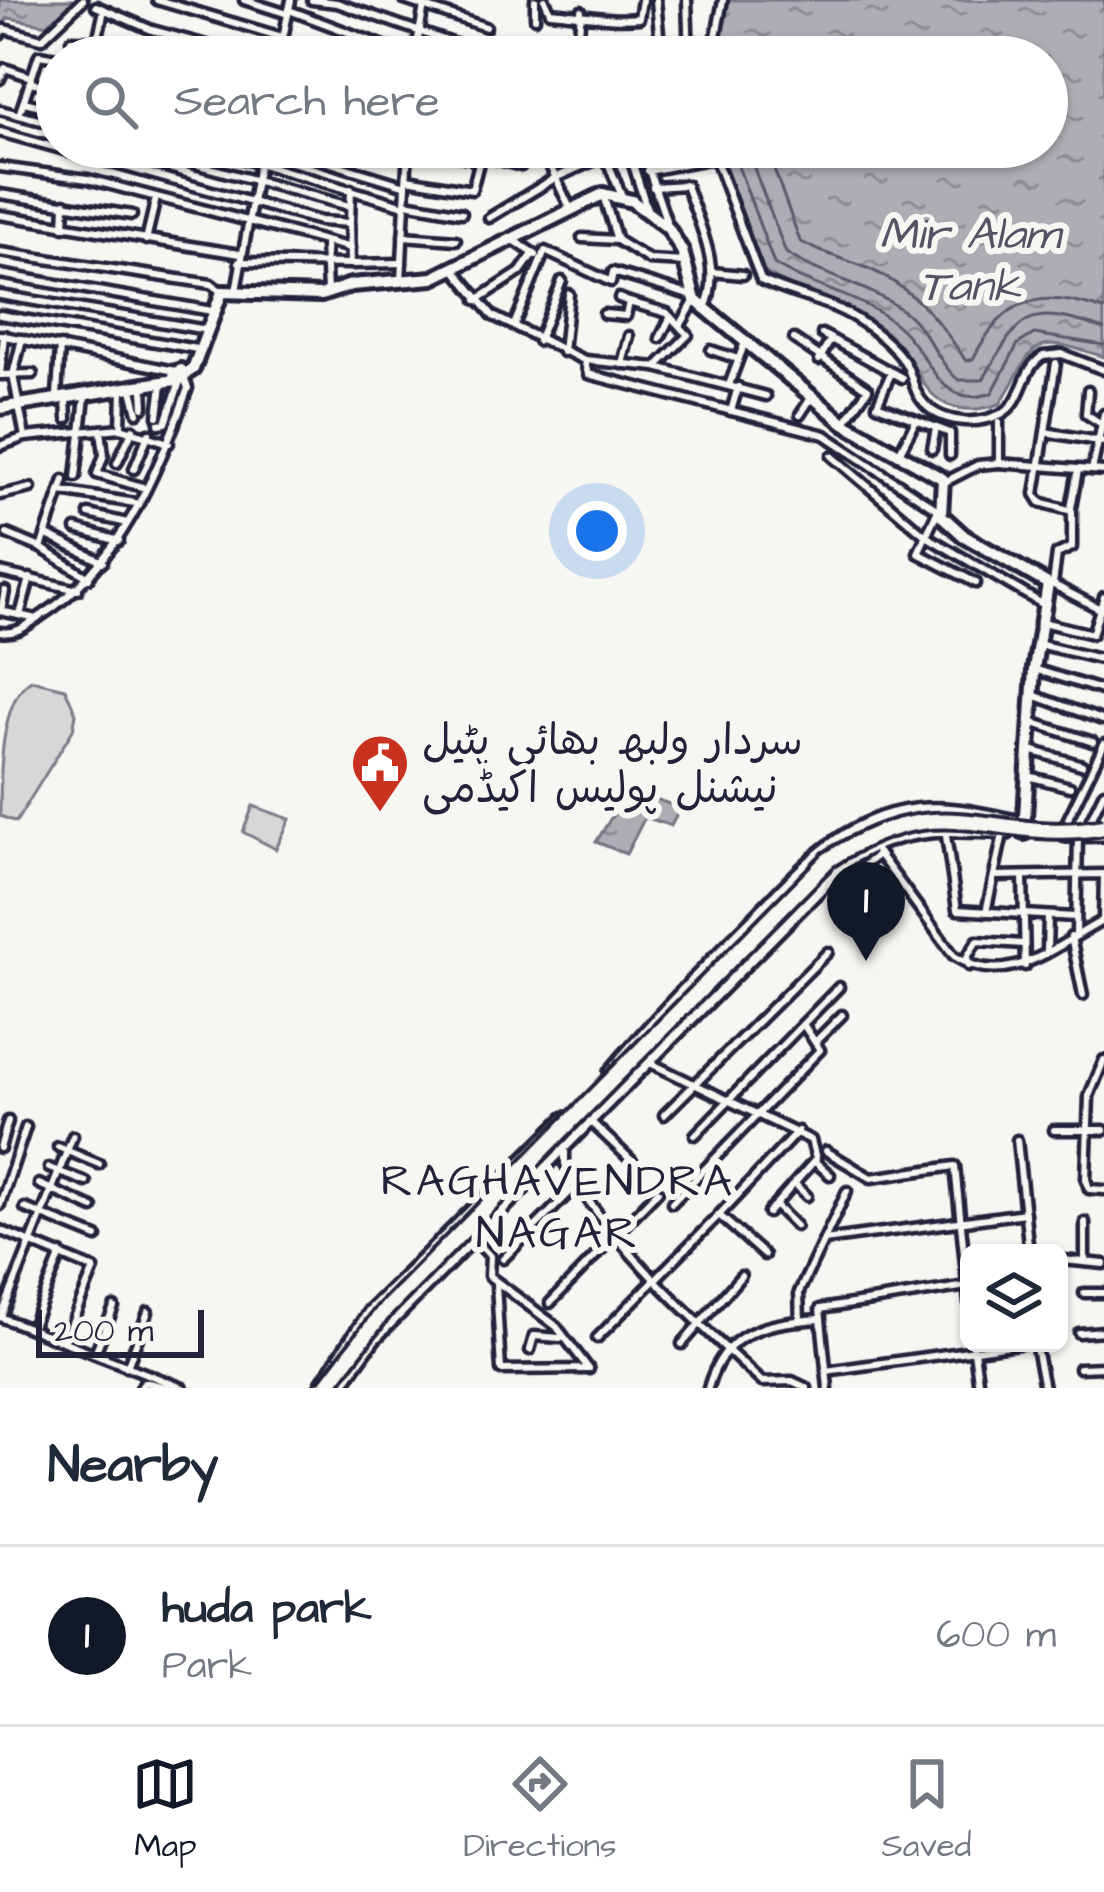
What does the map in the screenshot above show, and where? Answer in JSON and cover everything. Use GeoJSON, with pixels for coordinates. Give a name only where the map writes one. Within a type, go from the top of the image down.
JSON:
{"type":"FeatureCollection","features":[{"type":"Feature","properties":{"kind":"highway"},"geometry":{"type":"LineString","coordinates":[[329,1388],[373,1334],[836,864],[871,842],[922,828],[958,824],[1101,828]]}},
{"type":"Feature","properties":{"kind":"main road"},"geometry":{"type":"LineString","coordinates":[[60,394],[176,377],[193,369],[212,311],[229,293],[327,294],[351,285],[423,280],[603,194],[622,196],[647,209],[668,228],[697,302],[844,423],[945,482],[938,510],[964,536],[1051,584],[1034,669],[1024,828]]}},
{"type":"Feature","properties":{"kind":"main road"},"geometry":{"type":"LineString","coordinates":[[0,406],[176,377]]}},
{"type":"Feature","properties":{"kind":"street"},"geometry":{"type":"LineString","coordinates":[[45,36],[83,0]]}},
{"type":"Feature","properties":{"kind":"street"},"geometry":{"type":"LineString","coordinates":[[157,0],[264,36]]}},
{"type":"Feature","properties":{"kind":"street"},"geometry":{"type":"LineString","coordinates":[[244,0],[355,36]]}},
{"type":"Feature","properties":{"kind":"street"},"geometry":{"type":"LineString","coordinates":[[283,36],[292,0]]}},
{"type":"Feature","properties":{"kind":"street"},"geometry":{"type":"LineString","coordinates":[[312,0],[337,3],[426,36]]}},
{"type":"Feature","properties":{"kind":"street"},"geometry":{"type":"LineString","coordinates":[[404,0],[425,3],[486,28]]}},
{"type":"Feature","properties":{"kind":"street"},"geometry":{"type":"LineString","coordinates":[[535,0],[535,18]]}},
{"type":"Feature","properties":{"kind":"street"},"geometry":{"type":"LineString","coordinates":[[545,0],[550,12],[639,18],[642,0]]}},
{"type":"Feature","properties":{"kind":"street"},"geometry":{"type":"LineString","coordinates":[[596,16],[597,0]]}},
{"type":"Feature","properties":{"kind":"street"},"geometry":{"type":"LineString","coordinates":[[656,0],[659,36]]}},
{"type":"Feature","properties":{"kind":"street"},"geometry":{"type":"LineString","coordinates":[[687,0],[688,36]]}},
{"type":"Feature","properties":{"kind":"street"},"geometry":{"type":"LineString","coordinates":[[716,36],[723,0]]}},
{"type":"Feature","properties":{"kind":"street"},"geometry":{"type":"LineString","coordinates":[[420,34],[425,3]]}},
{"type":"Feature","properties":{"kind":"street"},"geometry":{"type":"LineString","coordinates":[[98,36],[100,8],[174,36]]}},
{"type":"Feature","properties":{"kind":"street"},"geometry":{"type":"LineString","coordinates":[[579,36],[581,11]]}},
{"type":"Feature","properties":{"kind":"street"},"geometry":{"type":"LineString","coordinates":[[0,34],[4,28],[36,37]]}},
{"type":"Feature","properties":{"kind":"street"},"geometry":{"type":"LineString","coordinates":[[19,115],[36,64]]}},
{"type":"Feature","properties":{"kind":"street"},"geometry":{"type":"LineString","coordinates":[[0,79],[5,68],[36,82]]}},
{"type":"Feature","properties":{"kind":"street"},"geometry":{"type":"LineString","coordinates":[[23,102],[36,105]]}},
{"type":"Feature","properties":{"kind":"street"},"geometry":{"type":"LineString","coordinates":[[0,110],[36,119]]}},
{"type":"Feature","properties":{"kind":"street"},"geometry":{"type":"LineString","coordinates":[[0,132],[36,142]]}},
{"type":"Feature","properties":{"kind":"street"},"geometry":{"type":"LineString","coordinates":[[0,166],[88,179],[351,248]]}},
{"type":"Feature","properties":{"kind":"street"},"geometry":{"type":"LineString","coordinates":[[133,168],[320,221],[350,224]]}},
{"type":"Feature","properties":{"kind":"street"},"geometry":{"type":"LineString","coordinates":[[206,168],[351,207]]}},
{"type":"Feature","properties":{"kind":"street"},"geometry":{"type":"LineString","coordinates":[[0,252],[211,284],[229,293],[258,168]]}},
{"type":"Feature","properties":{"kind":"street"},"geometry":{"type":"LineString","coordinates":[[277,168],[405,204],[462,213]]}},
{"type":"Feature","properties":{"kind":"street"},"geometry":{"type":"LineString","coordinates":[[355,168],[406,182],[472,190],[478,168]]}},
{"type":"Feature","properties":{"kind":"street"},"geometry":{"type":"LineString","coordinates":[[401,281],[407,168]]}},
{"type":"Feature","properties":{"kind":"street"},"geometry":{"type":"LineString","coordinates":[[550,168],[570,208]]}},
{"type":"Feature","properties":{"kind":"street"},"geometry":{"type":"LineString","coordinates":[[489,218],[579,168]]}},
{"type":"Feature","properties":{"kind":"street"},"geometry":{"type":"LineString","coordinates":[[612,168],[622,196]]}},
{"type":"Feature","properties":{"kind":"street"},"geometry":{"type":"LineString","coordinates":[[634,168],[647,209]]}},
{"type":"Feature","properties":{"kind":"street"},"geometry":{"type":"LineString","coordinates":[[647,168],[668,228]]}},
{"type":"Feature","properties":{"kind":"street"},"geometry":{"type":"LineString","coordinates":[[648,171],[662,168]]}},
{"type":"Feature","properties":{"kind":"street"},"geometry":{"type":"LineString","coordinates":[[719,168],[760,280],[852,316],[882,337],[905,362],[918,394],[946,418],[958,422],[998,416],[1018,397],[1026,374],[1042,356],[1061,354],[1104,370]]}},
{"type":"Feature","properties":{"kind":"street"},"geometry":{"type":"LineString","coordinates":[[653,187],[686,185],[712,272],[680,326]]}},
{"type":"Feature","properties":{"kind":"street"},"geometry":{"type":"LineString","coordinates":[[351,189],[351,264]]}},
{"type":"Feature","properties":{"kind":"street"},"geometry":{"type":"LineString","coordinates":[[0,194],[132,215]]}},
{"type":"Feature","properties":{"kind":"street"},"geometry":{"type":"LineString","coordinates":[[603,194],[617,240]]}},
{"type":"Feature","properties":{"kind":"street"},"geometry":{"type":"LineString","coordinates":[[146,240],[156,198]]}},
{"type":"Feature","properties":{"kind":"street"},"geometry":{"type":"LineString","coordinates":[[64,227],[65,202]]}},
{"type":"Feature","properties":{"kind":"street"},"geometry":{"type":"LineString","coordinates":[[0,215],[239,258],[402,263]]}},
{"type":"Feature","properties":{"kind":"street"},"geometry":{"type":"LineString","coordinates":[[404,236],[456,240]]}},
{"type":"Feature","properties":{"kind":"street"},"geometry":{"type":"LineString","coordinates":[[509,237],[536,256]]}},
{"type":"Feature","properties":{"kind":"street"},"geometry":{"type":"LineString","coordinates":[[582,238],[617,240],[649,260],[685,262]]}},
{"type":"Feature","properties":{"kind":"street"},"geometry":{"type":"LineString","coordinates":[[325,243],[327,294]]}},
{"type":"Feature","properties":{"kind":"street"},"geometry":{"type":"LineString","coordinates":[[477,299],[548,252],[611,282],[614,272],[697,302]]}},
{"type":"Feature","properties":{"kind":"street"},"geometry":{"type":"LineString","coordinates":[[514,327],[536,256]]}},
{"type":"Feature","properties":{"kind":"street"},"geometry":{"type":"LineString","coordinates":[[454,268],[477,299],[514,327],[563,352],[584,360],[656,367],[766,396]]}},
{"type":"Feature","properties":{"kind":"street"},"geometry":{"type":"LineString","coordinates":[[712,272],[742,275]]}},
{"type":"Feature","properties":{"kind":"street"},"geometry":{"type":"LineString","coordinates":[[0,274],[212,311]]}},
{"type":"Feature","properties":{"kind":"street"},"geometry":{"type":"LineString","coordinates":[[538,340],[562,281]]}},
{"type":"Feature","properties":{"kind":"street"},"geometry":{"type":"LineString","coordinates":[[563,352],[569,294]]}},
{"type":"Feature","properties":{"kind":"street"},"geometry":{"type":"LineString","coordinates":[[0,295],[207,330]]}},
{"type":"Feature","properties":{"kind":"street"},"geometry":{"type":"LineString","coordinates":[[619,298],[670,318],[688,335],[656,367]]}},
{"type":"Feature","properties":{"kind":"street"},"geometry":{"type":"LineString","coordinates":[[604,314],[626,316],[629,302]]}},
{"type":"Feature","properties":{"kind":"street"},"geometry":{"type":"LineString","coordinates":[[0,315],[199,350]]}},
{"type":"Feature","properties":{"kind":"street"},"geometry":{"type":"LineString","coordinates":[[660,338],[670,318]]}},
{"type":"Feature","properties":{"kind":"street"},"geometry":{"type":"LineString","coordinates":[[822,334],[902,378]]}},
{"type":"Feature","properties":{"kind":"street"},"geometry":{"type":"LineString","coordinates":[[0,632],[11,634],[38,619],[79,590],[104,562],[169,442],[188,388],[176,377],[2,335],[0,375],[33,374]]}},
{"type":"Feature","properties":{"kind":"street"},"geometry":{"type":"LineString","coordinates":[[622,364],[629,336]]}},
{"type":"Feature","properties":{"kind":"street"},"geometry":{"type":"LineString","coordinates":[[22,339],[13,375],[26,437]]}},
{"type":"Feature","properties":{"kind":"street"},"geometry":{"type":"LineString","coordinates":[[794,339],[819,360],[867,386],[844,423]]}},
{"type":"Feature","properties":{"kind":"street"},"geometry":{"type":"LineString","coordinates":[[819,360],[830,339]]}},
{"type":"Feature","properties":{"kind":"street"},"geometry":{"type":"LineString","coordinates":[[731,411],[745,342]]}},
{"type":"Feature","properties":{"kind":"street"},"geometry":{"type":"LineString","coordinates":[[60,346],[60,394],[67,419]]}},
{"type":"Feature","properties":{"kind":"street"},"geometry":{"type":"LineString","coordinates":[[711,350],[738,359]]}},
{"type":"Feature","properties":{"kind":"street"},"geometry":{"type":"LineString","coordinates":[[584,360],[588,374],[825,436],[938,510],[918,553],[976,583]]}},
{"type":"Feature","properties":{"kind":"street"},"geometry":{"type":"LineString","coordinates":[[1057,363],[1036,499],[1071,508]]}},
{"type":"Feature","properties":{"kind":"street"},"geometry":{"type":"LineString","coordinates":[[877,405],[891,373]]}},
{"type":"Feature","properties":{"kind":"street"},"geometry":{"type":"LineString","coordinates":[[176,377],[166,423],[159,420],[176,377]]}},
{"type":"Feature","properties":{"kind":"street"},"geometry":{"type":"LineString","coordinates":[[130,385],[141,410]]}},
{"type":"Feature","properties":{"kind":"street"},"geometry":{"type":"LineString","coordinates":[[122,428],[130,385]]}},
{"type":"Feature","properties":{"kind":"street"},"geometry":{"type":"LineString","coordinates":[[1088,391],[1086,416],[1100,423]]}},
{"type":"Feature","properties":{"kind":"street"},"geometry":{"type":"LineString","coordinates":[[76,477],[85,393]]}},
{"type":"Feature","properties":{"kind":"street"},"geometry":{"type":"LineString","coordinates":[[800,415],[813,395]]}},
{"type":"Feature","properties":{"kind":"street"},"geometry":{"type":"LineString","coordinates":[[860,402],[951,435],[950,454]]}},
{"type":"Feature","properties":{"kind":"street"},"geometry":{"type":"LineString","coordinates":[[1092,470],[1104,414]]}},
{"type":"Feature","properties":{"kind":"street"},"geometry":{"type":"LineString","coordinates":[[898,455],[916,421]]}},
{"type":"Feature","properties":{"kind":"street"},"geometry":{"type":"LineString","coordinates":[[999,422],[999,463]]}},
{"type":"Feature","properties":{"kind":"street"},"geometry":{"type":"LineString","coordinates":[[0,446],[26,437],[122,428],[169,442]]}},
{"type":"Feature","properties":{"kind":"street"},"geometry":{"type":"LineString","coordinates":[[932,449],[936,428]]}},
{"type":"Feature","properties":{"kind":"street"},"geometry":{"type":"LineString","coordinates":[[117,463],[133,429]]}},
{"type":"Feature","properties":{"kind":"street"},"geometry":{"type":"LineString","coordinates":[[101,430],[104,454],[93,474],[143,488]]}},
{"type":"Feature","properties":{"kind":"street"},"geometry":{"type":"LineString","coordinates":[[1045,432],[1101,442]]}},
{"type":"Feature","properties":{"kind":"street"},"geometry":{"type":"LineString","coordinates":[[134,469],[149,434]]}},
{"type":"Feature","properties":{"kind":"street"},"geometry":{"type":"LineString","coordinates":[[832,456],[926,536],[1044,605]]}},
{"type":"Feature","properties":{"kind":"street"},"geometry":{"type":"LineString","coordinates":[[945,482],[978,465],[999,463],[1104,471]]}},
{"type":"Feature","properties":{"kind":"street"},"geometry":{"type":"LineString","coordinates":[[1079,469],[1071,508],[1072,547],[1057,554],[1051,584],[1102,610]]}},
{"type":"Feature","properties":{"kind":"street"},"geometry":{"type":"LineString","coordinates":[[41,548],[49,536],[64,481]]}},
{"type":"Feature","properties":{"kind":"street"},"geometry":{"type":"LineString","coordinates":[[882,500],[892,482]]}},
{"type":"Feature","properties":{"kind":"street"},"geometry":{"type":"LineString","coordinates":[[0,495],[31,488]]}},
{"type":"Feature","properties":{"kind":"street"},"geometry":{"type":"LineString","coordinates":[[61,491],[135,503]]}},
{"type":"Feature","properties":{"kind":"street"},"geometry":{"type":"LineString","coordinates":[[89,514],[127,523]]}},
{"type":"Feature","properties":{"kind":"street"},"geometry":{"type":"LineString","coordinates":[[76,529],[119,541]]}},
{"type":"Feature","properties":{"kind":"street"},"geometry":{"type":"LineString","coordinates":[[7,534],[41,548],[89,578]]}},
{"type":"Feature","properties":{"kind":"street"},"geometry":{"type":"LineString","coordinates":[[49,536],[104,562]]}},
{"type":"Feature","properties":{"kind":"street"},"geometry":{"type":"LineString","coordinates":[[0,572],[79,590]]}},
{"type":"Feature","properties":{"kind":"street"},"geometry":{"type":"LineString","coordinates":[[20,615],[29,578]]}},
{"type":"Feature","properties":{"kind":"street"},"geometry":{"type":"LineString","coordinates":[[5,591],[0,611],[38,619]]}},
{"type":"Feature","properties":{"kind":"street"},"geometry":{"type":"LineString","coordinates":[[1042,622],[1092,634],[1104,597]]}},
{"type":"Feature","properties":{"kind":"street"},"geometry":{"type":"LineString","coordinates":[[1038,644],[1104,660]]}},
{"type":"Feature","properties":{"kind":"street"},"geometry":{"type":"LineString","coordinates":[[1034,669],[1104,691]]}},
{"type":"Feature","properties":{"kind":"street"},"geometry":{"type":"LineString","coordinates":[[1033,695],[1102,720]]}},
{"type":"Feature","properties":{"kind":"street"},"geometry":{"type":"LineString","coordinates":[[1031,722],[1093,742]]}},
{"type":"Feature","properties":{"kind":"street"},"geometry":{"type":"LineString","coordinates":[[1065,825],[1104,744]]}},
{"type":"Feature","properties":{"kind":"street"},"geometry":{"type":"LineString","coordinates":[[1030,750],[1082,765]]}},
{"type":"Feature","properties":{"kind":"street"},"geometry":{"type":"LineString","coordinates":[[1028,776],[1070,787]]}},
{"type":"Feature","properties":{"kind":"street"},"geometry":{"type":"LineString","coordinates":[[1101,828],[1104,792]]}},
{"type":"Feature","properties":{"kind":"street"},"geometry":{"type":"LineString","coordinates":[[329,1388],[370,1311],[551,1131],[809,860],[860,827],[901,812],[934,809],[1078,837],[1101,828]]}},
{"type":"Feature","properties":{"kind":"street"},"geometry":{"type":"LineString","coordinates":[[860,827],[954,956],[969,965],[994,970],[1025,966],[1104,920],[1104,874],[994,875]]}},
{"type":"Feature","properties":{"kind":"street"},"geometry":{"type":"LineString","coordinates":[[329,1388],[825,881],[876,850],[945,829],[1101,828]]}},
{"type":"Feature","properties":{"kind":"street"},"geometry":{"type":"LineString","coordinates":[[945,829],[957,910],[1076,917]]}},
{"type":"Feature","properties":{"kind":"street"},"geometry":{"type":"LineString","coordinates":[[986,912],[1003,832]]}},
{"type":"Feature","properties":{"kind":"street"},"geometry":{"type":"LineString","coordinates":[[1078,837],[1073,936],[1083,995]]}},
{"type":"Feature","properties":{"kind":"street"},"geometry":{"type":"LineString","coordinates":[[852,875],[876,850]]}},
{"type":"Feature","properties":{"kind":"street"},"geometry":{"type":"LineString","coordinates":[[1023,875],[1025,966]]}},
{"type":"Feature","properties":{"kind":"street"},"geometry":{"type":"LineString","coordinates":[[1047,951],[1048,916]]}},
{"type":"Feature","properties":{"kind":"street"},"geometry":{"type":"LineString","coordinates":[[969,965],[967,957],[977,941],[1024,944]]}},
{"type":"Feature","properties":{"kind":"street"},"geometry":{"type":"LineString","coordinates":[[664,1115],[828,952]]}},
{"type":"Feature","properties":{"kind":"street"},"geometry":{"type":"LineString","coordinates":[[694,1135],[839,987]]}},
{"type":"Feature","properties":{"kind":"street"},"geometry":{"type":"LineString","coordinates":[[817,1040],[842,1015]]}},
{"type":"Feature","properties":{"kind":"street"},"geometry":{"type":"LineString","coordinates":[[672,1203],[820,1050],[803,1024]]}},
{"type":"Feature","properties":{"kind":"street"},"geometry":{"type":"LineString","coordinates":[[626,1052],[798,1131],[817,1148],[814,1161],[768,1213]]}},
{"type":"Feature","properties":{"kind":"street"},"geometry":{"type":"LineString","coordinates":[[1104,1060],[1089,1096],[1086,1185],[1104,1190]]}},
{"type":"Feature","properties":{"kind":"street"},"geometry":{"type":"LineString","coordinates":[[0,1148],[8,1121]]}},
{"type":"Feature","properties":{"kind":"street"},"geometry":{"type":"LineString","coordinates":[[590,1121],[632,1161]]}},
{"type":"Feature","properties":{"kind":"street"},"geometry":{"type":"LineString","coordinates":[[0,1205],[26,1127]]}},
{"type":"Feature","properties":{"kind":"street"},"geometry":{"type":"LineString","coordinates":[[1054,1130],[1104,1130]]}},
{"type":"Feature","properties":{"kind":"street"},"geometry":{"type":"LineString","coordinates":[[551,1131],[566,1146],[565,1164],[577,1185],[613,1235],[655,1279],[762,1382],[792,1381],[808,1388]]}},
{"type":"Feature","properties":{"kind":"street"},"geometry":{"type":"LineString","coordinates":[[596,1338],[798,1131]]}},
{"type":"Feature","properties":{"kind":"street"},"geometry":{"type":"LineString","coordinates":[[73,1136],[0,1317],[183,1388]]}},
{"type":"Feature","properties":{"kind":"street"},"geometry":{"type":"LineString","coordinates":[[1017,1140],[1028,1244]]}},
{"type":"Feature","properties":{"kind":"street"},"geometry":{"type":"LineString","coordinates":[[58,1147],[99,1163]]}},
{"type":"Feature","properties":{"kind":"street"},"geometry":{"type":"LineString","coordinates":[[826,1151],[871,1178],[955,1166],[964,1244]]}},
{"type":"Feature","properties":{"kind":"street"},"geometry":{"type":"LineString","coordinates":[[814,1161],[830,1175]]}},
{"type":"Feature","properties":{"kind":"street"},"geometry":{"type":"LineString","coordinates":[[50,1168],[86,1182]]}},
{"type":"Feature","properties":{"kind":"street"},"geometry":{"type":"LineString","coordinates":[[39,1184],[93,1208]]}},
{"type":"Feature","properties":{"kind":"street"},"geometry":{"type":"LineString","coordinates":[[795,1184],[807,1196]]}},
{"type":"Feature","properties":{"kind":"street"},"geometry":{"type":"LineString","coordinates":[[503,1259],[577,1185]]}},
{"type":"Feature","properties":{"kind":"street"},"geometry":{"type":"LineString","coordinates":[[550,1303],[658,1191]]}},
{"type":"Feature","properties":{"kind":"street"},"geometry":{"type":"LineString","coordinates":[[800,1321],[799,1292],[847,1191]]}},
{"type":"Feature","properties":{"kind":"street"},"geometry":{"type":"LineString","coordinates":[[488,1193],[503,1208]]}},
{"type":"Feature","properties":{"kind":"street"},"geometry":{"type":"LineString","coordinates":[[775,1205],[796,1226]]}},
{"type":"Feature","properties":{"kind":"street"},"geometry":{"type":"LineString","coordinates":[[26,1208],[97,1237]]}},
{"type":"Feature","properties":{"kind":"street"},"geometry":{"type":"LineString","coordinates":[[824,1240],[1025,1213]]}},
{"type":"Feature","properties":{"kind":"street"},"geometry":{"type":"LineString","coordinates":[[719,1215],[764,1255]]}},
{"type":"Feature","properties":{"kind":"street"},"geometry":{"type":"LineString","coordinates":[[1084,1222],[1085,1262]]}},
{"type":"Feature","properties":{"kind":"street"},"geometry":{"type":"LineString","coordinates":[[456,1225],[490,1256],[488,1272],[496,1284],[556,1326],[589,1369],[501,1370],[496,1284]]}},
{"type":"Feature","properties":{"kind":"street"},"geometry":{"type":"LineString","coordinates":[[0,1232],[94,1269],[64,1342]]}},
{"type":"Feature","properties":{"kind":"street"},"geometry":{"type":"LineString","coordinates":[[31,1330],[61,1255]]}},
{"type":"Feature","properties":{"kind":"street"},"geometry":{"type":"LineString","coordinates":[[1068,1260],[1104,1264]]}},
{"type":"Feature","properties":{"kind":"street"},"geometry":{"type":"LineString","coordinates":[[682,1344],[741,1276]]}},
{"type":"Feature","properties":{"kind":"street"},"geometry":{"type":"LineString","coordinates":[[828,1388],[819,1319],[824,1307],[960,1287]]}},
{"type":"Feature","properties":{"kind":"street"},"geometry":{"type":"LineString","coordinates":[[1084,1292],[1104,1293]]}},
{"type":"Feature","properties":{"kind":"street"},"geometry":{"type":"LineString","coordinates":[[94,1353],[114,1307]]}},
{"type":"Feature","properties":{"kind":"street"},"geometry":{"type":"LineString","coordinates":[[128,1367],[148,1312]]}},
{"type":"Feature","properties":{"kind":"street"},"geometry":{"type":"LineString","coordinates":[[708,1388],[725,1348],[756,1327],[819,1319]]}},
{"type":"Feature","properties":{"kind":"street"},"geometry":{"type":"LineString","coordinates":[[1079,1333],[1104,1331]]}},
{"type":"Feature","properties":{"kind":"street"},"geometry":{"type":"LineString","coordinates":[[522,1334],[560,1337]]}},
{"type":"Feature","properties":{"kind":"street"},"geometry":{"type":"LineString","coordinates":[[530,1350],[534,1336]]}},
{"type":"Feature","properties":{"kind":"street"},"geometry":{"type":"LineString","coordinates":[[826,1371],[960,1348]]}},
{"type":"Feature","properties":{"kind":"street"},"geometry":{"type":"LineString","coordinates":[[975,1352],[979,1388]]}},
{"type":"Feature","properties":{"kind":"street"},"geometry":{"type":"LineString","coordinates":[[1037,1352],[1043,1388]]}},
{"type":"Feature","properties":{"kind":"street"},"geometry":{"type":"LineString","coordinates":[[1079,1368],[1104,1367]]}},
{"type":"Feature","properties":{"kind":"street"},"geometry":{"type":"LineString","coordinates":[[141,1388],[144,1382],[169,1388]]}},
{"type":"Feature","properties":{"kind":"shaded area"},"geometry":{"type":"Polygon","coordinates":[[[31,680],[65,688],[76,714],[73,730],[16,822],[0,816],[2,760],[13,704],[31,680]]]}},
{"type":"Feature","properties":{"kind":"shaded area"},"geometry":{"type":"Polygon","coordinates":[[[253,806],[290,819],[276,849],[243,832],[253,806]]]}},
{"type":"Feature","properties":{"kind":"water"},"geometry":{"type":"Polygon","coordinates":[[[0,0],[76,0],[48,25],[8,18],[0,29],[0,0]]]}},
{"type":"Feature","properties":{"kind":"water","name":"Mir Alam Tank"},"geometry":{"type":"Polygon","coordinates":[[[727,0],[1104,0],[1104,357],[1047,345],[1029,356],[1000,404],[973,409],[946,404],[881,328],[764,272],[726,168],[1068,168],[1068,36],[721,36],[727,0]]]}},
{"type":"Feature","properties":{"kind":"water"},"geometry":{"type":"Polygon","coordinates":[[[629,789],[680,808],[671,826],[645,817],[626,854],[596,842],[629,789]]]}},
{"type":"Feature","properties":{"kind":"place","name":"سردار ولبھ بھائی پٹیل نیشنل پولیس اکیڈمی"},"geometry":{"type":"Point","coordinates":[380,814]}},
{"type":"Feature","properties":{"kind":"place","name":"huda park"},"geometry":{"type":"Point","coordinates":[866,961]}},
{"type":"Feature","properties":{"kind":"district","name":"RAGHAVENDRA NAGAR"},"geometry":{"type":"Point","coordinates":[558,1205]}}]}
